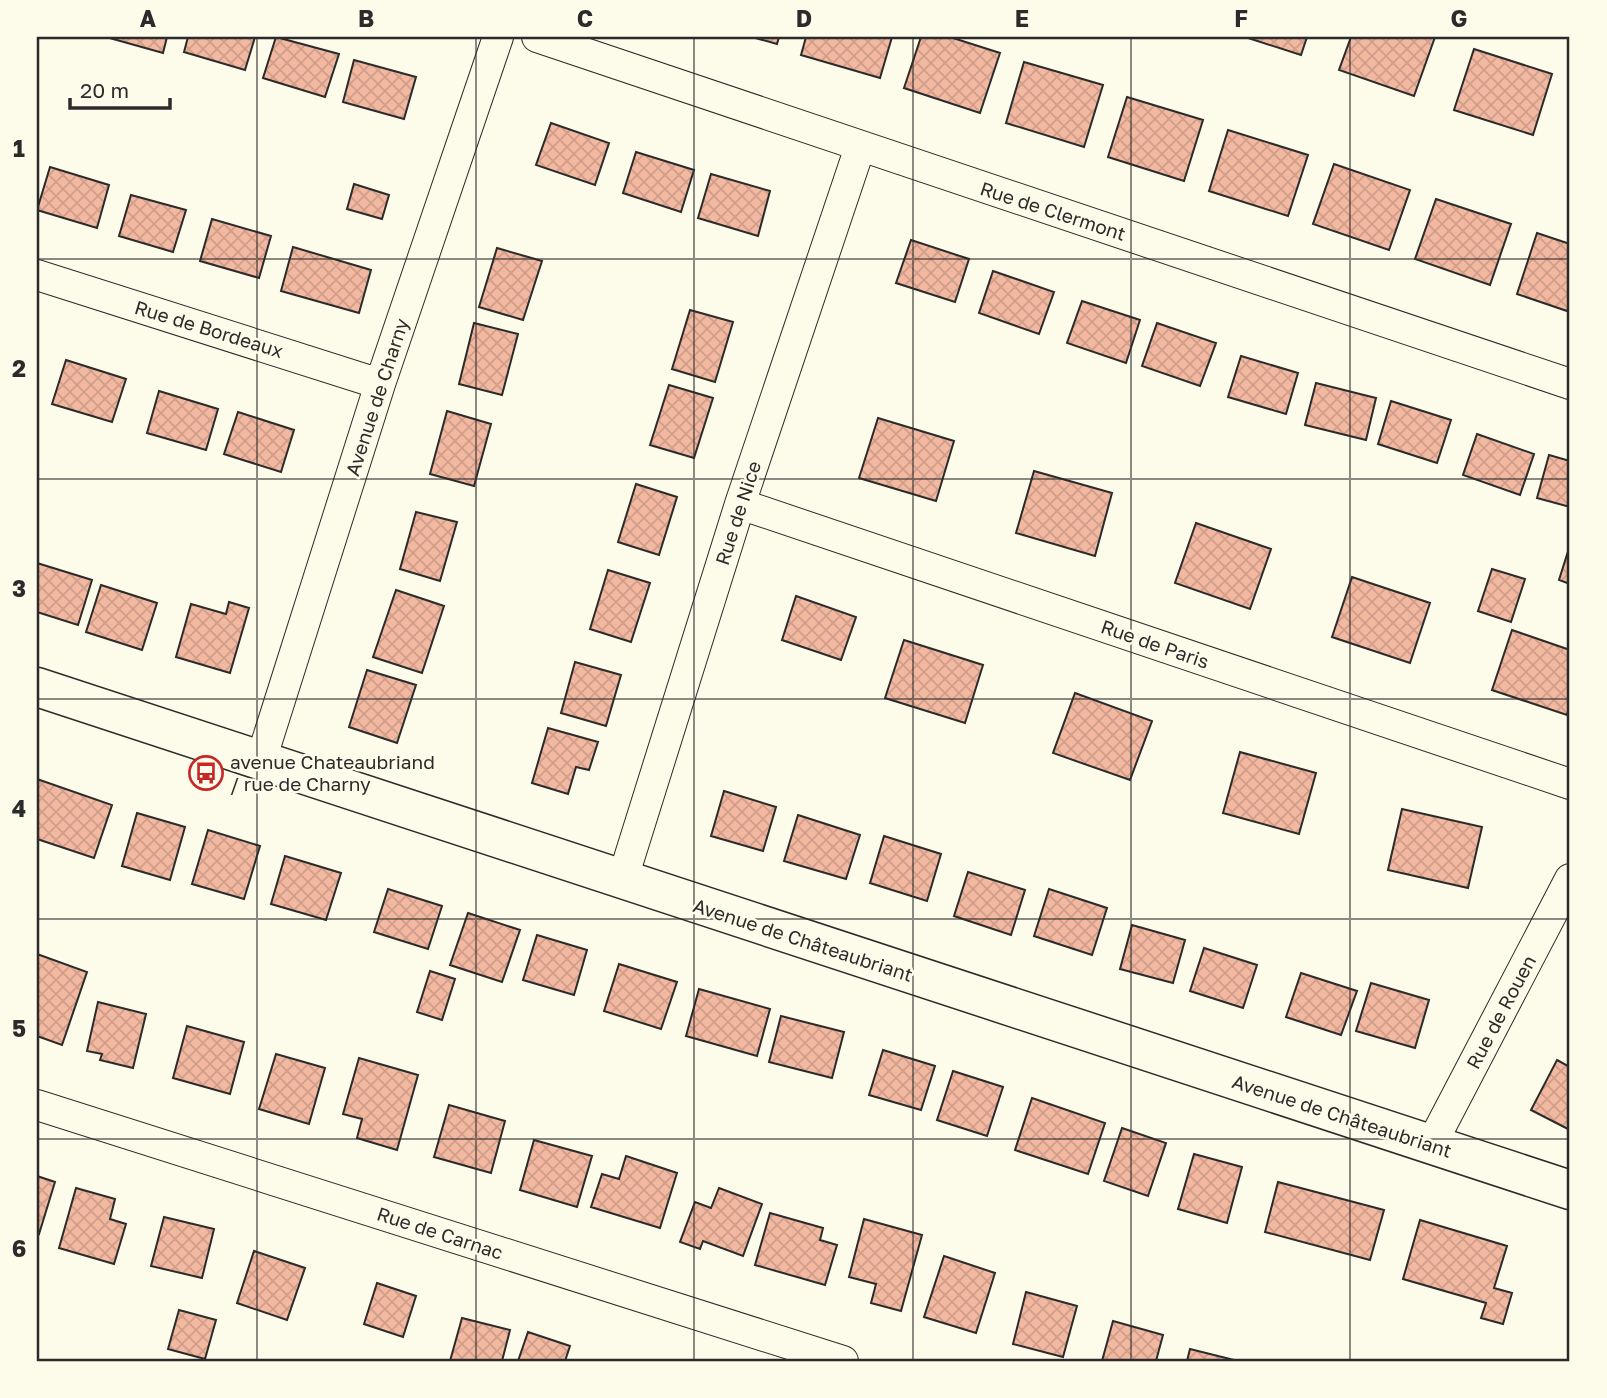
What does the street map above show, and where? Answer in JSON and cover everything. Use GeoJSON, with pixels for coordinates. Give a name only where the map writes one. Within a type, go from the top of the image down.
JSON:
{"type":"FeatureCollection","features":[{"type":"Feature","properties":{"kind":"street","name":"Avenue de Charny"},"geometry":{"type":"LineString","coordinates":[[261,760],[380,384],[498,37]]}},
{"type":"Feature","properties":{"kind":"street","name":"Rue de Clermont"},"geometry":{"type":"LineString","coordinates":[[537,37],[1570,384]]}},
{"type":"Feature","properties":{"kind":"street","name":"Rue de Nice"},"geometry":{"type":"LineString","coordinates":[[622,881],[740,504],[860,147]]}},
{"type":"Feature","properties":{"kind":"street","name":"Rue de Bordeaux"},"geometry":{"type":"LineString","coordinates":[[37,275],[380,384]]}},
{"type":"Feature","properties":{"kind":"street","name":"Rue de Paris"},"geometry":{"type":"LineString","coordinates":[[740,504],[1570,784]]}},
{"type":"Feature","properties":{"kind":"street","name":"Avenue de Châteaubriant"},"geometry":{"type":"LineString","coordinates":[[37,687],[1570,1190]]}},
{"type":"Feature","properties":{"kind":"street","name":"Rue de Rouen"},"geometry":{"type":"LineString","coordinates":[[1431,1145],[1570,879]]}},
{"type":"Feature","properties":{"kind":"street","name":"Rue de Carnac"},"geometry":{"type":"LineString","coordinates":[[37,1105],[758,1348],[843,1361]]}},
{"type":"Feature","properties":{"kind":"building"},"geometry":{"type":"Polygon","coordinates":[[[106,37],[167,37],[163,53],[106,37]]]}},
{"type":"Feature","properties":{"kind":"building"},"geometry":{"type":"Polygon","coordinates":[[[188,37],[255,37],[245,70],[184,52],[188,37]]]}},
{"type":"Feature","properties":{"kind":"building"},"geometry":{"type":"Polygon","coordinates":[[[276,37],[339,54],[325,97],[263,78],[276,37]]]}},
{"type":"Feature","properties":{"kind":"building"},"geometry":{"type":"Polygon","coordinates":[[[752,37],[779,37],[777,44],[752,37]]]}},
{"type":"Feature","properties":{"kind":"building"},"geometry":{"type":"Polygon","coordinates":[[[806,37],[892,37],[880,78],[801,55],[806,37]]]}},
{"type":"Feature","properties":{"kind":"building"},"geometry":{"type":"Polygon","coordinates":[[[921,37],[950,37],[1000,53],[980,113],[904,88],[921,37]]]}},
{"type":"Feature","properties":{"kind":"building"},"geometry":{"type":"Polygon","coordinates":[[[1245,37],[1307,37],[1301,55],[1245,37]]]}},
{"type":"Feature","properties":{"kind":"building"},"geometry":{"type":"Polygon","coordinates":[[[1351,37],[1435,37],[1414,96],[1339,70],[1351,37]]]}},
{"type":"Feature","properties":{"kind":"building"},"geometry":{"type":"Polygon","coordinates":[[[1474,49],[1552,74],[1533,135],[1454,110],[1474,49]]]}},
{"type":"Feature","properties":{"kind":"building"},"geometry":{"type":"Polygon","coordinates":[[[354,60],[416,77],[404,119],[343,102],[354,60]]]}},
{"type":"Feature","properties":{"kind":"building"},"geometry":{"type":"Polygon","coordinates":[[[1024,62],[1103,85],[1084,147],[1006,123],[1024,62]]]}},
{"type":"Feature","properties":{"kind":"building"},"geometry":{"type":"Polygon","coordinates":[[[1127,97],[1203,120],[1184,181],[1108,157],[1127,97]]]}},
{"type":"Feature","properties":{"kind":"building"},"geometry":{"type":"Polygon","coordinates":[[[551,123],[609,143],[595,185],[536,165],[551,123]]]}},
{"type":"Feature","properties":{"kind":"building"},"geometry":{"type":"Polygon","coordinates":[[[1228,130],[1308,155],[1288,216],[1209,191],[1228,130]]]}},
{"type":"Feature","properties":{"kind":"building"},"geometry":{"type":"Polygon","coordinates":[[[636,152],[694,170],[681,212],[623,193],[636,152]]]}},
{"type":"Feature","properties":{"kind":"building"},"geometry":{"type":"Polygon","coordinates":[[[1334,164],[1410,190],[1389,250],[1313,224],[1334,164]]]}},
{"type":"Feature","properties":{"kind":"building"},"geometry":{"type":"Polygon","coordinates":[[[50,167],[109,185],[97,228],[37,210],[50,167]]]}},
{"type":"Feature","properties":{"kind":"building"},"geometry":{"type":"Polygon","coordinates":[[[711,174],[770,191],[758,236],[698,218],[711,174]]]}},
{"type":"Feature","properties":{"kind":"building"},"geometry":{"type":"Polygon","coordinates":[[[354,184],[389,195],[382,219],[347,209],[354,184]]]}},
{"type":"Feature","properties":{"kind":"building"},"geometry":{"type":"Polygon","coordinates":[[[131,195],[186,210],[173,252],[119,236],[131,195]]]}},
{"type":"Feature","properties":{"kind":"building"},"geometry":{"type":"Polygon","coordinates":[[[1436,199],[1511,224],[1490,285],[1415,259],[1436,199]]]}},
{"type":"Feature","properties":{"kind":"building"},"geometry":{"type":"Polygon","coordinates":[[[212,219],[271,236],[259,278],[200,261],[212,219]]]}},
{"type":"Feature","properties":{"kind":"building"},"geometry":{"type":"Polygon","coordinates":[[[1537,233],[1570,244],[1570,312],[1517,294],[1537,233]]]}},
{"type":"Feature","properties":{"kind":"building"},"geometry":{"type":"Polygon","coordinates":[[[911,240],[969,259],[955,302],[896,283],[911,240]]]}},
{"type":"Feature","properties":{"kind":"building"},"geometry":{"type":"Polygon","coordinates":[[[293,247],[371,270],[359,313],[281,291],[293,247]]]}},
{"type":"Feature","properties":{"kind":"building"},"geometry":{"type":"Polygon","coordinates":[[[497,248],[542,261],[523,320],[479,307],[497,248]]]}},
{"type":"Feature","properties":{"kind":"building"},"geometry":{"type":"Polygon","coordinates":[[[993,271],[1054,292],[1039,334],[979,313],[993,271]]]}},
{"type":"Feature","properties":{"kind":"building"},"geometry":{"type":"Polygon","coordinates":[[[1082,301],[1140,320],[1126,363],[1067,343],[1082,301]]]}},
{"type":"Feature","properties":{"kind":"building"},"geometry":{"type":"Polygon","coordinates":[[[690,310],[733,322],[715,382],[672,369],[690,310]]]}},
{"type":"Feature","properties":{"kind":"building"},"geometry":{"type":"Polygon","coordinates":[[[474,323],[518,334],[502,395],[459,384],[474,323]]]}},
{"type":"Feature","properties":{"kind":"building"},"geometry":{"type":"Polygon","coordinates":[[[1157,323],[1216,343],[1200,386],[1142,366],[1157,323]]]}},
{"type":"Feature","properties":{"kind":"building"},"geometry":{"type":"Polygon","coordinates":[[[1241,356],[1298,373],[1286,414],[1228,397],[1241,356]]]}},
{"type":"Feature","properties":{"kind":"building"},"geometry":{"type":"Polygon","coordinates":[[[66,360],[126,379],[112,422],[52,404],[66,360]]]}},
{"type":"Feature","properties":{"kind":"building"},"geometry":{"type":"Polygon","coordinates":[[[1316,383],[1376,398],[1366,440],[1305,425],[1316,383]]]}},
{"type":"Feature","properties":{"kind":"building"},"geometry":{"type":"Polygon","coordinates":[[[669,385],[713,398],[694,458],[650,445],[669,385]]]}},
{"type":"Feature","properties":{"kind":"building"},"geometry":{"type":"Polygon","coordinates":[[[159,391],[218,409],[206,450],[147,433],[159,391]]]}},
{"type":"Feature","properties":{"kind":"building"},"geometry":{"type":"Polygon","coordinates":[[[1391,401],[1451,420],[1437,463],[1378,444],[1391,401]]]}},
{"type":"Feature","properties":{"kind":"building"},"geometry":{"type":"Polygon","coordinates":[[[447,411],[491,424],[474,486],[430,474],[447,411]]]}},
{"type":"Feature","properties":{"kind":"building"},"geometry":{"type":"Polygon","coordinates":[[[238,412],[294,430],[281,472],[224,454],[238,412]]]}},
{"type":"Feature","properties":{"kind":"building"},"geometry":{"type":"Polygon","coordinates":[[[878,418],[954,441],[936,501],[859,478],[878,418]]]}},
{"type":"Feature","properties":{"kind":"building"},"geometry":{"type":"Polygon","coordinates":[[[1477,434],[1534,454],[1520,495],[1463,475],[1477,434]]]}},
{"type":"Feature","properties":{"kind":"building"},"geometry":{"type":"Polygon","coordinates":[[[1549,455],[1570,461],[1570,507],[1537,498],[1549,455]]]}},
{"type":"Feature","properties":{"kind":"building"},"geometry":{"type":"Polygon","coordinates":[[[1034,471],[1112,493],[1095,556],[1016,533],[1034,471]]]}},
{"type":"Feature","properties":{"kind":"building"},"geometry":{"type":"Polygon","coordinates":[[[636,484],[677,497],[659,555],[618,542],[636,484]]]}},
{"type":"Feature","properties":{"kind":"building"},"geometry":{"type":"Polygon","coordinates":[[[416,512],[457,522],[440,581],[400,569],[416,512]]]}},
{"type":"Feature","properties":{"kind":"building"},"geometry":{"type":"Polygon","coordinates":[[[1196,523],[1271,549],[1250,609],[1175,583],[1196,523]]]}},
{"type":"Feature","properties":{"kind":"building"},"geometry":{"type":"Polygon","coordinates":[[[1570,545],[1570,584],[1559,580],[1570,545]]]}},
{"type":"Feature","properties":{"kind":"building"},"geometry":{"type":"Polygon","coordinates":[[[37,563],[92,580],[78,625],[37,612],[37,563]]]}},
{"type":"Feature","properties":{"kind":"building"},"geometry":{"type":"Polygon","coordinates":[[[1492,569],[1525,579],[1511,622],[1478,611],[1492,569]]]}},
{"type":"Feature","properties":{"kind":"building"},"geometry":{"type":"Polygon","coordinates":[[[608,570],[650,583],[631,642],[590,629],[608,570]]]}},
{"type":"Feature","properties":{"kind":"building"},"geometry":{"type":"Polygon","coordinates":[[[1352,577],[1430,603],[1410,663],[1332,637],[1352,577]]]}},
{"type":"Feature","properties":{"kind":"building"},"geometry":{"type":"Polygon","coordinates":[[[101,585],[157,603],[142,650],[86,632],[101,585]]]}},
{"type":"Feature","properties":{"kind":"building"},"geometry":{"type":"Polygon","coordinates":[[[396,590],[444,606],[422,673],[373,657],[396,590]]]}},
{"type":"Feature","properties":{"kind":"building"},"geometry":{"type":"Polygon","coordinates":[[[796,596],[856,617],[841,660],[782,640],[796,596]]]}},
{"type":"Feature","properties":{"kind":"building"},"geometry":{"type":"Polygon","coordinates":[[[229,602],[249,608],[230,673],[176,657],[191,604],[226,614],[229,602]]]}},
{"type":"Feature","properties":{"kind":"building"},"geometry":{"type":"Polygon","coordinates":[[[1512,630],[1570,650],[1570,705],[1567,715],[1492,690],[1512,630]]]}},
{"type":"Feature","properties":{"kind":"building"},"geometry":{"type":"Polygon","coordinates":[[[904,640],[983,665],[965,723],[885,698],[904,640]]]}},
{"type":"Feature","properties":{"kind":"building"},"geometry":{"type":"Polygon","coordinates":[[[575,662],[621,675],[606,726],[561,713],[575,662]]]}},
{"type":"Feature","properties":{"kind":"building"},"geometry":{"type":"Polygon","coordinates":[[[367,670],[416,685],[397,743],[349,727],[367,670]]]}},
{"type":"Feature","properties":{"kind":"building"},"geometry":{"type":"Polygon","coordinates":[[[1075,693],[1152,721],[1130,780],[1053,753],[1075,693]]]}},
{"type":"Feature","properties":{"kind":"building"},"geometry":{"type":"Polygon","coordinates":[[[548,728],[598,742],[589,770],[576,767],[568,794],[532,783],[548,728]]]}},
{"type":"Feature","properties":{"kind":"building"},"geometry":{"type":"Polygon","coordinates":[[[1240,752],[1316,773],[1299,834],[1223,813],[1240,752]]]}},
{"type":"Feature","properties":{"kind":"building"},"geometry":{"type":"Polygon","coordinates":[[[37,779],[112,805],[94,858],[37,839],[37,779]]]}},
{"type":"Feature","properties":{"kind":"building"},"geometry":{"type":"Polygon","coordinates":[[[724,791],[776,807],[763,851],[711,836],[724,791]]]}},
{"type":"Feature","properties":{"kind":"building"},"geometry":{"type":"Polygon","coordinates":[[[1402,809],[1482,827],[1468,888],[1388,870],[1402,809]]]}},
{"type":"Feature","properties":{"kind":"building"},"geometry":{"type":"Polygon","coordinates":[[[137,813],[185,827],[170,880],[122,866],[137,813]]]}},
{"type":"Feature","properties":{"kind":"building"},"geometry":{"type":"Polygon","coordinates":[[[798,815],[860,835],[846,879],[784,861],[798,815]]]}},
{"type":"Feature","properties":{"kind":"building"},"geometry":{"type":"Polygon","coordinates":[[[208,830],[260,846],[244,899],[192,884],[208,830]]]}},
{"type":"Feature","properties":{"kind":"building"},"geometry":{"type":"Polygon","coordinates":[[[884,836],[941,854],[927,901],[870,883],[884,836]]]}},
{"type":"Feature","properties":{"kind":"building"},"geometry":{"type":"Polygon","coordinates":[[[285,856],[341,873],[326,920],[271,904],[285,856]]]}},
{"type":"Feature","properties":{"kind":"building"},"geometry":{"type":"Polygon","coordinates":[[[968,872],[1025,890],[1011,935],[954,916],[968,872]]]}},
{"type":"Feature","properties":{"kind":"building"},"geometry":{"type":"Polygon","coordinates":[[[388,889],[442,906],[428,949],[374,932],[388,889]]]}},
{"type":"Feature","properties":{"kind":"building"},"geometry":{"type":"Polygon","coordinates":[[[1049,889],[1107,908],[1092,955],[1034,936],[1049,889]]]}},
{"type":"Feature","properties":{"kind":"building"},"geometry":{"type":"Polygon","coordinates":[[[468,913],[520,930],[502,982],[450,965],[468,913]]]}},
{"type":"Feature","properties":{"kind":"building"},"geometry":{"type":"Polygon","coordinates":[[[1132,925],[1185,940],[1173,983],[1120,969],[1132,925]]]}},
{"type":"Feature","properties":{"kind":"building"},"geometry":{"type":"Polygon","coordinates":[[[537,935],[587,950],[574,995],[523,980],[537,935]]]}},
{"type":"Feature","properties":{"kind":"building"},"geometry":{"type":"Polygon","coordinates":[[[1204,948],[1257,965],[1243,1008],[1190,991],[1204,948]]]}},
{"type":"Feature","properties":{"kind":"building"},"geometry":{"type":"Polygon","coordinates":[[[37,954],[87,972],[62,1045],[37,1036],[37,954]]]}},
{"type":"Feature","properties":{"kind":"building"},"geometry":{"type":"Polygon","coordinates":[[[619,964],[677,982],[661,1029],[604,1011],[619,964]]]}},
{"type":"Feature","properties":{"kind":"building"},"geometry":{"type":"Polygon","coordinates":[[[430,971],[455,979],[442,1020],[417,1012],[430,971]]]}},
{"type":"Feature","properties":{"kind":"building"},"geometry":{"type":"Polygon","coordinates":[[[1301,973],[1357,991],[1341,1035],[1286,1017],[1301,973]]]}},
{"type":"Feature","properties":{"kind":"building"},"geometry":{"type":"Polygon","coordinates":[[[1371,983],[1429,1000],[1415,1048],[1356,1031],[1371,983]]]}},
{"type":"Feature","properties":{"kind":"building"},"geometry":{"type":"Polygon","coordinates":[[[699,989],[770,1009],[757,1056],[686,1036],[699,989]]]}},
{"type":"Feature","properties":{"kind":"building"},"geometry":{"type":"Polygon","coordinates":[[[98,1002],[146,1014],[133,1068],[100,1060],[102,1054],[87,1051],[98,1002]]]}},
{"type":"Feature","properties":{"kind":"building"},"geometry":{"type":"Polygon","coordinates":[[[781,1016],[844,1032],[832,1078],[769,1062],[781,1016]]]}},
{"type":"Feature","properties":{"kind":"building"},"geometry":{"type":"Polygon","coordinates":[[[187,1026],[244,1042],[230,1094],[173,1078],[187,1026]]]}},
{"type":"Feature","properties":{"kind":"building"},"geometry":{"type":"Polygon","coordinates":[[[883,1050],[935,1066],[921,1110],[869,1095],[883,1050]]]}},
{"type":"Feature","properties":{"kind":"building"},"geometry":{"type":"Polygon","coordinates":[[[276,1054],[325,1068],[309,1124],[259,1109],[276,1054]]]}},
{"type":"Feature","properties":{"kind":"building"},"geometry":{"type":"Polygon","coordinates":[[[359,1058],[418,1075],[397,1150],[357,1138],[362,1119],[343,1114],[359,1058]]]}},
{"type":"Feature","properties":{"kind":"building"},"geometry":{"type":"Polygon","coordinates":[[[1557,1060],[1570,1067],[1570,1130],[1531,1110],[1557,1060]]]}},
{"type":"Feature","properties":{"kind":"building"},"geometry":{"type":"Polygon","coordinates":[[[953,1071],[1003,1087],[987,1136],[937,1120],[953,1071]]]}},
{"type":"Feature","properties":{"kind":"building"},"geometry":{"type":"Polygon","coordinates":[[[1032,1098],[1105,1123],[1088,1174],[1015,1150],[1032,1098]]]}},
{"type":"Feature","properties":{"kind":"building"},"geometry":{"type":"Polygon","coordinates":[[[449,1105],[505,1121],[491,1173],[434,1157],[449,1105]]]}},
{"type":"Feature","properties":{"kind":"building"},"geometry":{"type":"Polygon","coordinates":[[[1122,1128],[1166,1143],[1148,1196],[1104,1181],[1122,1128]]]}},
{"type":"Feature","properties":{"kind":"building"},"geometry":{"type":"Polygon","coordinates":[[[534,1140],[592,1156],[577,1207],[520,1190],[534,1140]]]}},
{"type":"Feature","properties":{"kind":"building"},"geometry":{"type":"Polygon","coordinates":[[[1194,1154],[1242,1167],[1227,1223],[1178,1209],[1194,1154]]]}},
{"type":"Feature","properties":{"kind":"building"},"geometry":{"type":"Polygon","coordinates":[[[626,1156],[677,1173],[660,1228],[591,1207],[602,1174],[619,1179],[626,1156]]]}},
{"type":"Feature","properties":{"kind":"building"},"geometry":{"type":"Polygon","coordinates":[[[37,1176],[55,1182],[39,1234],[37,1233],[37,1176]]]}},
{"type":"Feature","properties":{"kind":"building"},"geometry":{"type":"Polygon","coordinates":[[[1278,1182],[1384,1210],[1370,1260],[1265,1232],[1278,1182]]]}},
{"type":"Feature","properties":{"kind":"building"},"geometry":{"type":"Polygon","coordinates":[[[76,1188],[115,1199],[110,1219],[126,1224],[114,1264],[59,1248],[76,1188]]]}},
{"type":"Feature","properties":{"kind":"building"},"geometry":{"type":"Polygon","coordinates":[[[719,1188],[762,1204],[743,1256],[703,1241],[700,1249],[680,1242],[695,1202],[711,1208],[719,1188]]]}},
{"type":"Feature","properties":{"kind":"building"},"geometry":{"type":"Polygon","coordinates":[[[770,1213],[823,1228],[820,1240],[837,1245],[825,1285],[755,1265],[770,1213]]]}},
{"type":"Feature","properties":{"kind":"building"},"geometry":{"type":"Polygon","coordinates":[[[164,1217],[214,1229],[202,1278],[151,1266],[164,1217]]]}},
{"type":"Feature","properties":{"kind":"building"},"geometry":{"type":"Polygon","coordinates":[[[864,1219],[922,1235],[901,1311],[871,1303],[876,1284],[849,1277],[864,1219]]]}},
{"type":"Feature","properties":{"kind":"building"},"geometry":{"type":"Polygon","coordinates":[[[1420,1220],[1507,1246],[1494,1288],[1512,1293],[1503,1324],[1481,1318],[1486,1303],[1403,1279],[1420,1220]]]}},
{"type":"Feature","properties":{"kind":"building"},"geometry":{"type":"Polygon","coordinates":[[[254,1251],[305,1268],[287,1320],[237,1303],[254,1251]]]}},
{"type":"Feature","properties":{"kind":"building"},"geometry":{"type":"Polygon","coordinates":[[[944,1256],[995,1273],[976,1333],[924,1317],[944,1256]]]}},
{"type":"Feature","properties":{"kind":"building"},"geometry":{"type":"Polygon","coordinates":[[[377,1283],[416,1296],[403,1337],[364,1324],[377,1283]]]}},
{"type":"Feature","properties":{"kind":"building"},"geometry":{"type":"Polygon","coordinates":[[[1026,1292],[1077,1306],[1063,1357],[1013,1344],[1026,1292]]]}},
{"type":"Feature","properties":{"kind":"building"},"geometry":{"type":"Polygon","coordinates":[[[179,1310],[216,1320],[205,1359],[168,1349],[179,1310]]]}},
{"type":"Feature","properties":{"kind":"building"},"geometry":{"type":"Polygon","coordinates":[[[462,1318],[510,1330],[502,1361],[450,1361],[462,1318]]]}},
{"type":"Feature","properties":{"kind":"building"},"geometry":{"type":"Polygon","coordinates":[[[1113,1321],[1163,1335],[1156,1361],[1102,1361],[1113,1321]]]}},
{"type":"Feature","properties":{"kind":"building"},"geometry":{"type":"Polygon","coordinates":[[[528,1332],[570,1346],[565,1361],[518,1361],[528,1332]]]}},
{"type":"Feature","properties":{"kind":"building"},"geometry":{"type":"Polygon","coordinates":[[[1190,1349],[1238,1361],[1187,1361],[1190,1349]]]}},
{"type":"Feature","properties":{"kind":"place","name":"avenue Chateaubriand / rue de Charny"},"geometry":{"type":"Point","coordinates":[206,773]}}]}
